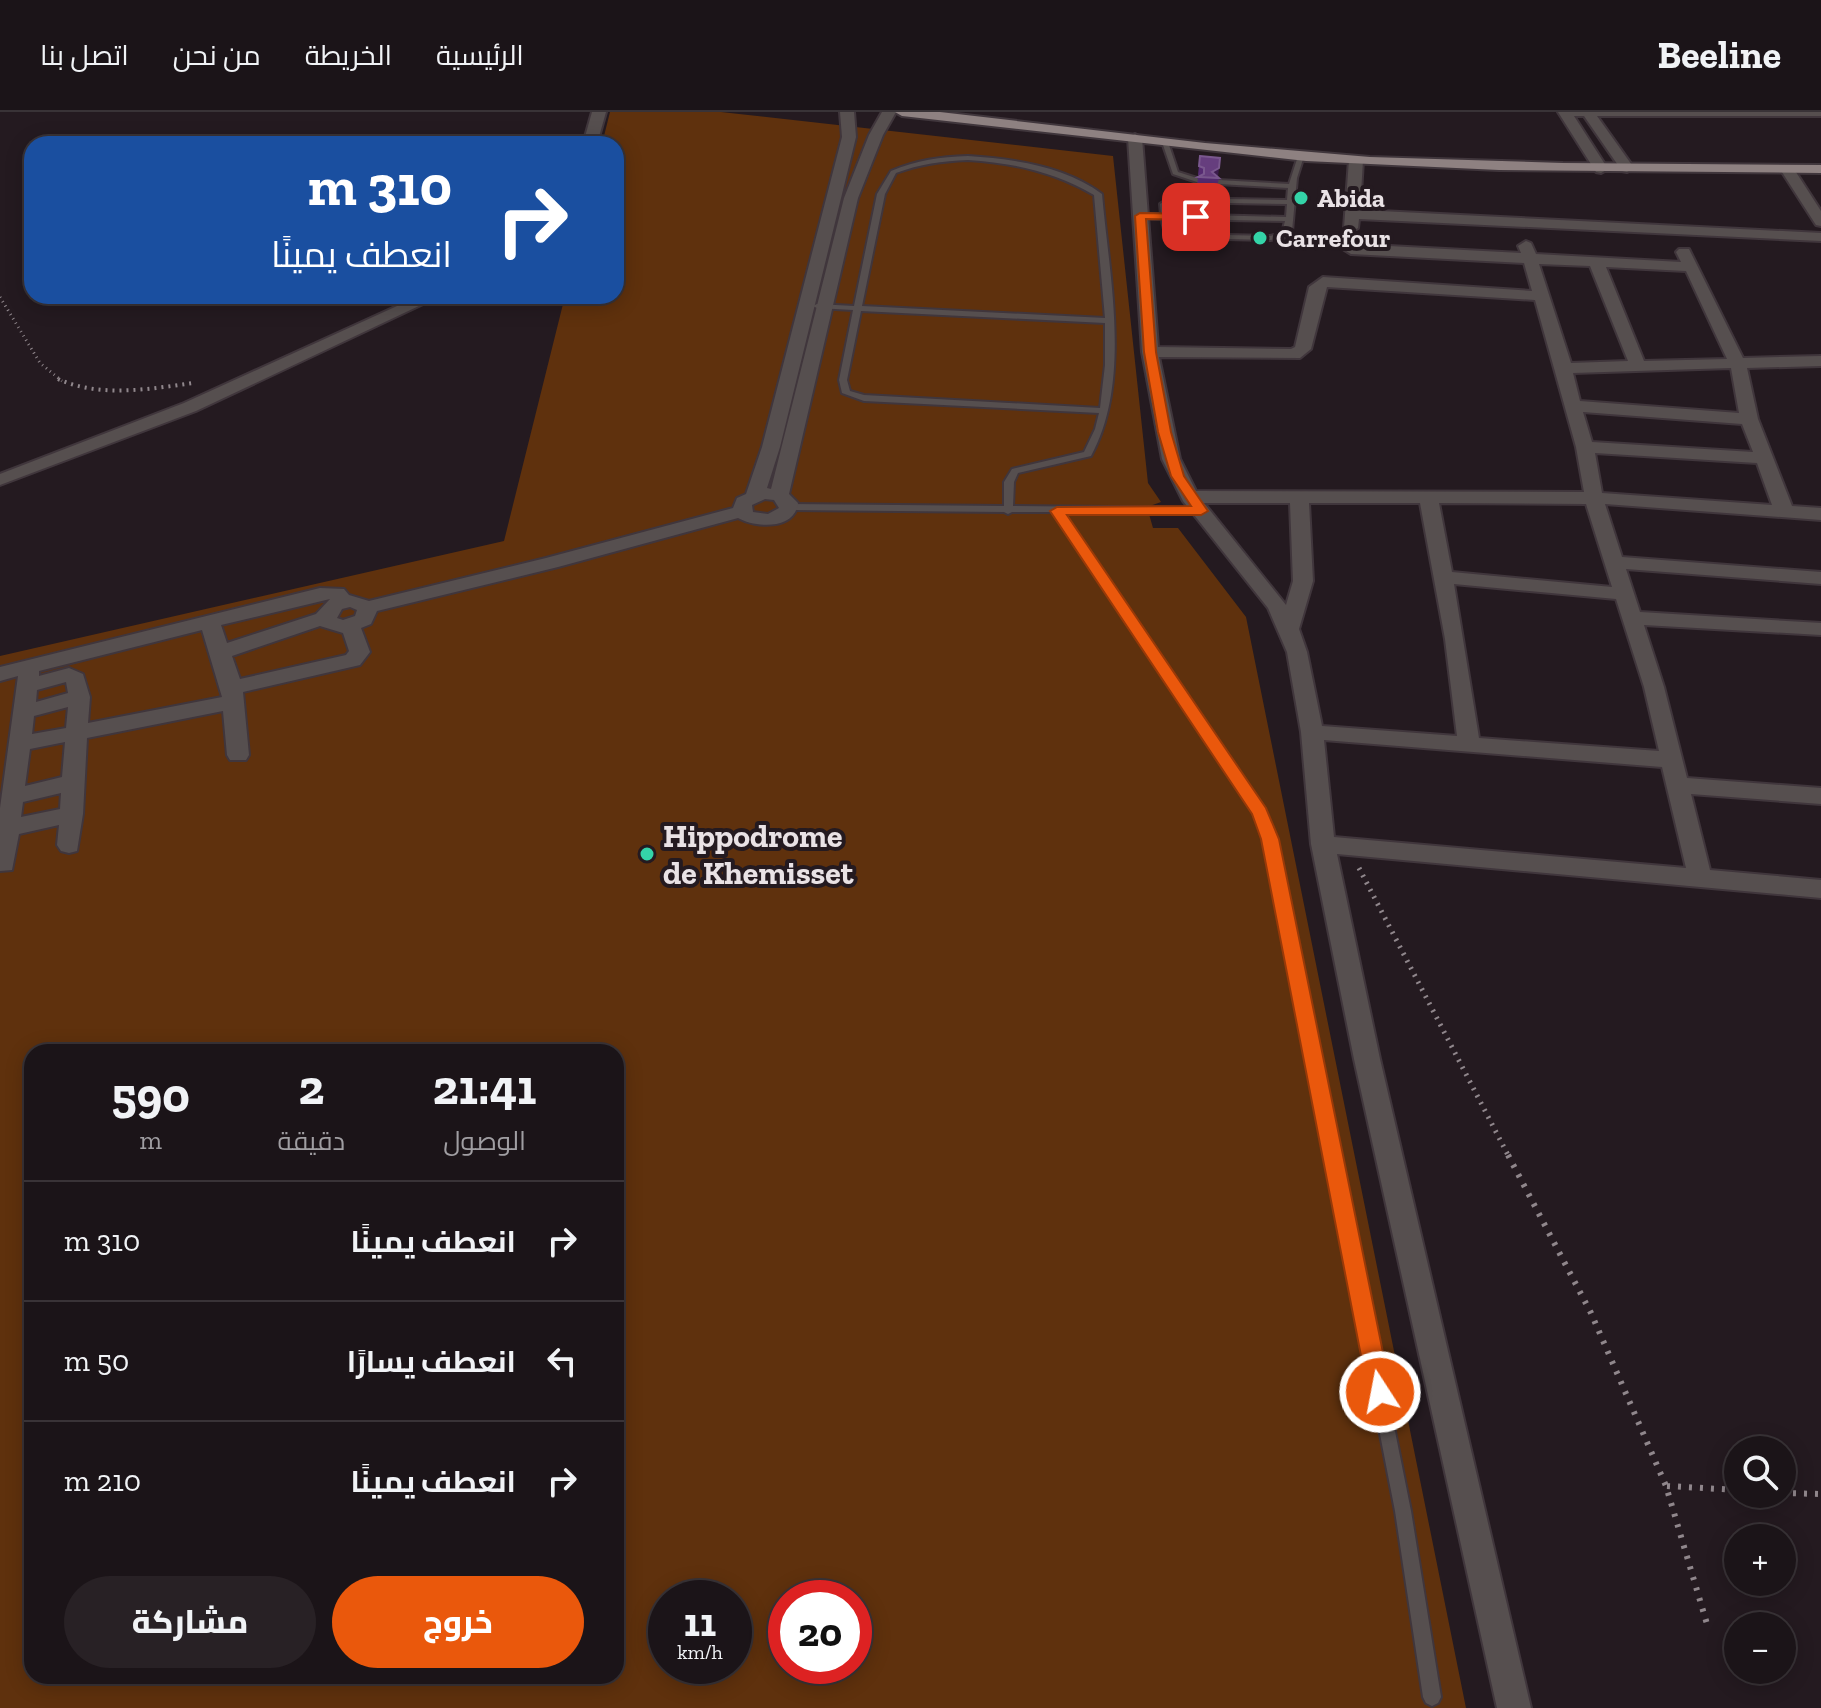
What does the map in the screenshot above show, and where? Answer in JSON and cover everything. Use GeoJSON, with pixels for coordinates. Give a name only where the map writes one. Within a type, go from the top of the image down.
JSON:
{"type":"FeatureCollection","features":[{"type":"Feature","properties":{"kind":"main road"},"geometry":{"type":"LineString","coordinates":[[902,112],[958,115],[1165,142],[1356,160],[1601,169],[1821,169]]}},
{"type":"Feature","properties":{"kind":"street"},"geometry":{"type":"LineString","coordinates":[[592,136],[599,112]]}},
{"type":"Feature","properties":{"kind":"street"},"geometry":{"type":"LineString","coordinates":[[743,511],[744,502],[755,495],[771,447],[849,137],[847,112]]}},
{"type":"Feature","properties":{"kind":"street"},"geometry":{"type":"LineString","coordinates":[[222,652],[325,618],[330,609],[344,602],[359,602],[368,607],[551,563],[743,511],[755,519],[781,517],[851,198],[876,135],[889,112]]}},
{"type":"Feature","properties":{"kind":"street"},"geometry":{"type":"LineString","coordinates":[[1567,112],[1821,112]]}},
{"type":"Feature","properties":{"kind":"street"},"geometry":{"type":"LineString","coordinates":[[1567,112],[1601,169]]}},
{"type":"Feature","properties":{"kind":"street"},"geometry":{"type":"LineString","coordinates":[[1588,112],[1627,168]]}},
{"type":"Feature","properties":{"kind":"street"},"geometry":{"type":"LineString","coordinates":[[1135,138],[1150,352],[1171,459],[1196,504],[1257,578],[1289,629],[1305,687],[1323,844],[1371,1074],[1514,1708]]}},
{"type":"Feature","properties":{"kind":"street"},"geometry":{"type":"LineString","coordinates":[[1351,266],[1356,160]]}},
{"type":"Feature","properties":{"kind":"street"},"geometry":{"type":"LineString","coordinates":[[1787,169],[1821,222]]}},
{"type":"Feature","properties":{"kind":"street"},"geometry":{"type":"LineString","coordinates":[[1352,214],[1821,237]]}},
{"type":"Feature","properties":{"kind":"street"},"geometry":{"type":"LineString","coordinates":[[1519,224],[1564,368],[1585,447],[1594,498],[1633,618],[1673,760],[1700,878]]}},
{"type":"Feature","properties":{"kind":"street"},"geometry":{"type":"LineString","coordinates":[[1674,232],[1738,364],[1749,419],[1784,511]]}},
{"type":"Feature","properties":{"kind":"street"},"geometry":{"type":"LineString","coordinates":[[1150,352],[1294,354],[1303,349],[1318,284],[1351,266],[1531,259],[1691,267]]}},
{"type":"Feature","properties":{"kind":"street"},"geometry":{"type":"LineString","coordinates":[[1596,262],[1638,366]]}},
{"type":"Feature","properties":{"kind":"street"},"geometry":{"type":"LineString","coordinates":[[1351,266],[1540,296]]}},
{"type":"Feature","properties":{"kind":"street"},"geometry":{"type":"LineString","coordinates":[[0,480],[190,407],[415,304]]}},
{"type":"Feature","properties":{"kind":"street"},"geometry":{"type":"LineString","coordinates":[[1564,368],[1821,361]]}},
{"type":"Feature","properties":{"kind":"street"},"geometry":{"type":"LineString","coordinates":[[1572,406],[1749,419]]}},
{"type":"Feature","properties":{"kind":"street"},"geometry":{"type":"LineString","coordinates":[[1585,447],[1764,458]]}},
{"type":"Feature","properties":{"kind":"street"},"geometry":{"type":"LineString","coordinates":[[755,495],[784,501]]}},
{"type":"Feature","properties":{"kind":"street"},"geometry":{"type":"LineString","coordinates":[[1428,496],[1444,577],[1469,743]]}},
{"type":"Feature","properties":{"kind":"street"},"geometry":{"type":"LineString","coordinates":[[1196,504],[1299,497],[1594,498],[1821,514]]}},
{"type":"Feature","properties":{"kind":"street"},"geometry":{"type":"LineString","coordinates":[[1289,629],[1303,581],[1299,497]]}},
{"type":"Feature","properties":{"kind":"street"},"geometry":{"type":"LineString","coordinates":[[1614,562],[1820,579]]}},
{"type":"Feature","properties":{"kind":"street"},"geometry":{"type":"LineString","coordinates":[[1444,577],[1625,594]]}},
{"type":"Feature","properties":{"kind":"street"},"geometry":{"type":"LineString","coordinates":[[29,676],[210,622],[329,593],[337,593],[344,602]]}},
{"type":"Feature","properties":{"kind":"street"},"geometry":{"type":"LineString","coordinates":[[325,618],[331,625],[350,626],[364,620],[368,607]]}},
{"type":"Feature","properties":{"kind":"street"},"geometry":{"type":"LineString","coordinates":[[1633,618],[1821,629]]}},
{"type":"Feature","properties":{"kind":"street"},"geometry":{"type":"LineString","coordinates":[[210,622],[222,652],[233,695],[238,755]]}},
{"type":"Feature","properties":{"kind":"street"},"geometry":{"type":"LineString","coordinates":[[20,744],[233,695],[353,660],[360,652],[350,626]]}},
{"type":"Feature","properties":{"kind":"street"},"geometry":{"type":"LineString","coordinates":[[0,674],[73,675],[79,697],[69,845]]}},
{"type":"Feature","properties":{"kind":"street"},"geometry":{"type":"LineString","coordinates":[[4,864],[29,676]]}},
{"type":"Feature","properties":{"kind":"street"},"geometry":{"type":"LineString","coordinates":[[24,712],[79,697]]}},
{"type":"Feature","properties":{"kind":"street"},"geometry":{"type":"LineString","coordinates":[[1312,732],[1673,760]]}},
{"type":"Feature","properties":{"kind":"street"},"geometry":{"type":"LineString","coordinates":[[14,796],[74,782]]}},
{"type":"Feature","properties":{"kind":"street"},"geometry":{"type":"LineString","coordinates":[[1679,785],[1821,796]]}},
{"type":"Feature","properties":{"kind":"street"},"geometry":{"type":"LineString","coordinates":[[10,828],[72,814]]}},
{"type":"Feature","properties":{"kind":"street"},"geometry":{"type":"LineString","coordinates":[[1323,844],[1821,889]]}},
{"type":"Feature","properties":{"kind":"lane"},"geometry":{"type":"LineString","coordinates":[[1165,142],[1173,170],[1183,178],[1197,181]]}},
{"type":"Feature","properties":{"kind":"lane"},"geometry":{"type":"LineString","coordinates":[[1008,511],[1009,482],[1015,471],[1088,454],[1104,411],[1110,386],[1098,194],[1082,182],[1051,172],[973,156],[924,160],[903,166],[886,180],[843,380],[844,389],[849,395],[1104,411]]}},
{"type":"Feature","properties":{"kind":"lane"},"geometry":{"type":"LineString","coordinates":[[1290,202],[1166,202],[1167,230],[1177,235],[1270,238],[1287,233],[1290,202],[1301,156]]}},
{"type":"Feature","properties":{"kind":"lane"},"geometry":{"type":"LineString","coordinates":[[1183,178],[1186,200]]}},
{"type":"Feature","properties":{"kind":"lane"},"geometry":{"type":"LineString","coordinates":[[1218,182],[1293,186]]}},
{"type":"Feature","properties":{"kind":"lane"},"geometry":{"type":"LineString","coordinates":[[1140,216],[1289,219]]}},
{"type":"Feature","properties":{"kind":"lane"},"geometry":{"type":"LineString","coordinates":[[806,305],[1107,321]]}},
{"type":"Feature","properties":{"kind":"lane"},"geometry":{"type":"LineString","coordinates":[[784,501],[1008,511],[1196,504]]}},
{"type":"Feature","properties":{"kind":"lane"},"geometry":{"type":"LineString","coordinates":[[1057,511],[1260,812],[1270,839],[1403,1511],[1432,1697]]}},
{"type":"Feature","properties":{"kind":"path"},"geometry":{"type":"LineString","coordinates":[[0,297],[47,371],[62,383],[110,389],[204,382]]}},
{"type":"Feature","properties":{"kind":"path"},"geometry":{"type":"LineString","coordinates":[[1348,846],[1591,1313],[1666,1486],[1707,1624]]}},
{"type":"Feature","properties":{"kind":"path"},"geometry":{"type":"LineString","coordinates":[[1666,1486],[1724,1489]]}},
{"type":"Feature","properties":{"kind":"path"},"geometry":{"type":"LineString","coordinates":[[1796,1493],[1821,1494]]}},
{"type":"Feature","properties":{"kind":"shaded area","name":"Hippodrome de Khemisset"},"geometry":{"type":"Polygon","coordinates":[[[610,112],[721,112],[1113,156],[1148,483],[1161,502],[1147,507],[1153,528],[1178,528],[1246,617],[1466,1708],[0,1708],[0,656],[504,541],[563,304],[624,304],[624,136],[604,136],[610,112]]]}},
{"type":"Feature","properties":{"kind":"building"},"geometry":{"type":"Polygon","coordinates":[[[1200,156],[1220,158],[1219,168],[1212,172],[1219,178],[1198,177],[1204,174],[1204,168],[1199,166],[1200,156]]]}},
{"type":"Feature","properties":{"kind":"place","name":"Abida"},"geometry":{"type":"Point","coordinates":[1301,198]}},
{"type":"Feature","properties":{"kind":"place","name":"Carrefour"},"geometry":{"type":"Point","coordinates":[1260,238]}},
{"type":"Feature","properties":{"kind":"place","name":"Hippodrome de Khemisset"},"geometry":{"type":"Point","coordinates":[647,854]}},
{"type":"Feature","properties":{"kind":"route"},"geometry":{"type":"LineString","coordinates":[[1196,217],[1140,216],[1150,352],[1165,432],[1178,476],[1201,511],[1057,511],[1260,812],[1270,839],[1380,1392]]}}]}
